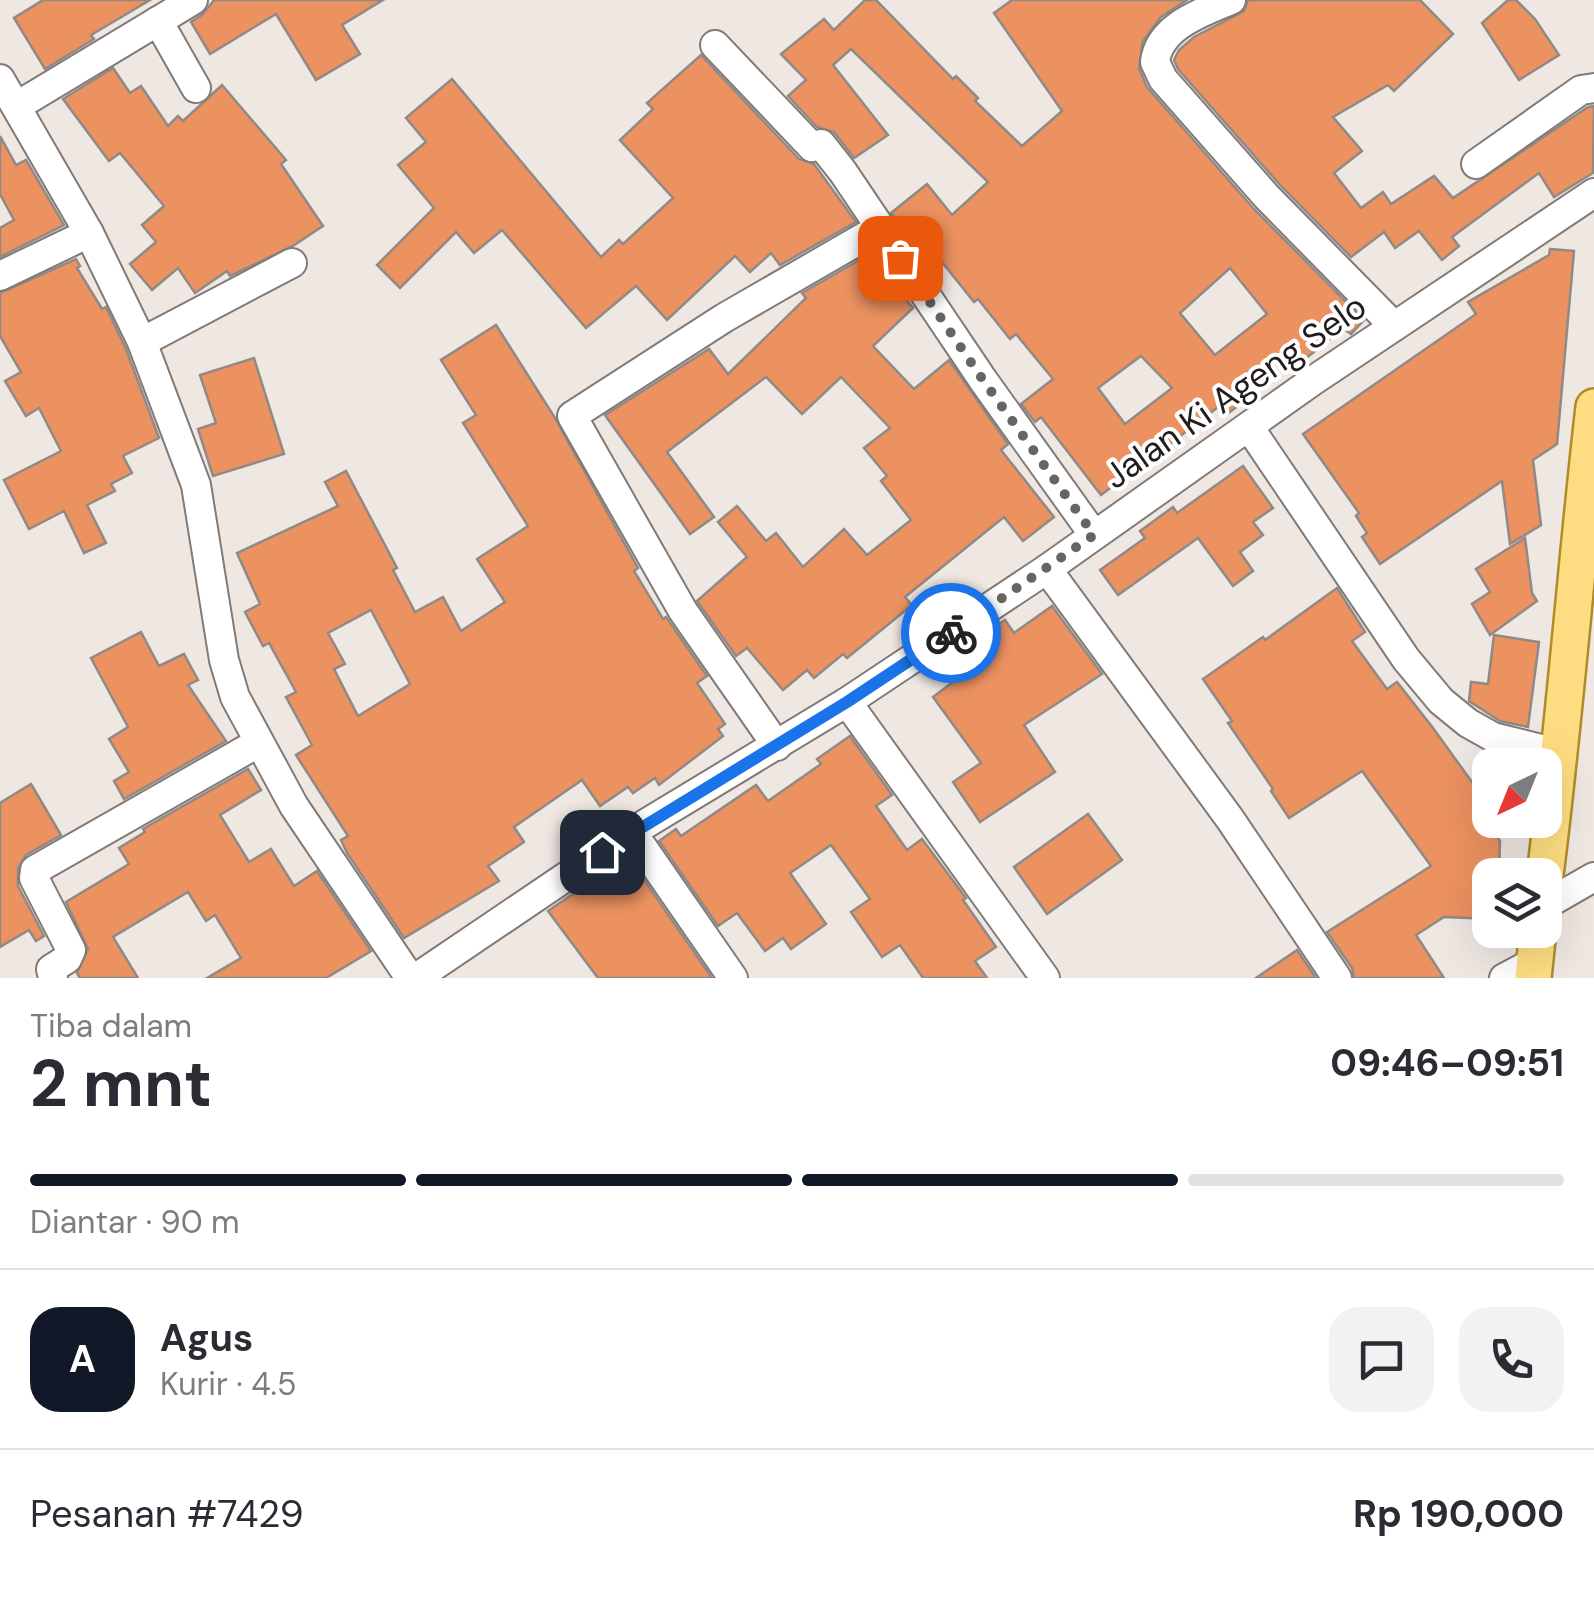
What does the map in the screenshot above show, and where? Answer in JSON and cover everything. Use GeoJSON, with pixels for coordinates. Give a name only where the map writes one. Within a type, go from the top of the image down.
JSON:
{"type":"FeatureCollection","features":[{"type":"Feature","properties":{"kind":"main road"},"geometry":{"type":"LineString","coordinates":[[1562,748],[1594,407]]}},
{"type":"Feature","properties":{"kind":"street"},"geometry":{"type":"LineString","coordinates":[[17,106],[192,0]]}},
{"type":"Feature","properties":{"kind":"street"},"geometry":{"type":"LineString","coordinates":[[1231,0],[1202,12],[1162,40],[1155,62],[1163,79],[1267,196],[1394,326]]}},
{"type":"Feature","properties":{"kind":"street"},"geometry":{"type":"LineString","coordinates":[[158,21],[196,88]]}},
{"type":"Feature","properties":{"kind":"street"},"geometry":{"type":"LineString","coordinates":[[716,45],[812,147],[820,144],[843,172],[983,380],[1094,535]]}},
{"type":"Feature","properties":{"kind":"street"},"geometry":{"type":"LineString","coordinates":[[0,79],[89,233],[142,342],[196,485],[224,660],[235,697],[258,743],[340,879],[420,976]]}},
{"type":"Feature","properties":{"kind":"street"},"geometry":{"type":"LineString","coordinates":[[1476,164],[1581,90],[1594,88]]}},
{"type":"Feature","properties":{"kind":"street","name":"Jalan Ki Ageng Selo"},"geometry":{"type":"LineString","coordinates":[[420,976],[632,832],[847,702],[1047,569],[1394,326],[1594,193]]}},
{"type":"Feature","properties":{"kind":"street"},"geometry":{"type":"LineString","coordinates":[[777,746],[683,611],[572,416],[724,318],[880,228]]}},
{"type":"Feature","properties":{"kind":"street"},"geometry":{"type":"LineString","coordinates":[[0,276],[89,233]]}},
{"type":"Feature","properties":{"kind":"street"},"geometry":{"type":"LineString","coordinates":[[142,342],[292,263]]}},
{"type":"Feature","properties":{"kind":"street"},"geometry":{"type":"LineString","coordinates":[[1249,427],[1406,659],[1441,701],[1468,723],[1494,737],[1537,748]]}},
{"type":"Feature","properties":{"kind":"street"},"geometry":{"type":"LineString","coordinates":[[1047,569],[1220,804],[1336,978]]}},
{"type":"Feature","properties":{"kind":"street"},"geometry":{"type":"LineString","coordinates":[[847,702],[1045,978]]}},
{"type":"Feature","properties":{"kind":"street"},"geometry":{"type":"LineString","coordinates":[[52,978],[51,969],[68,959],[71,950],[34,878],[35,870],[258,743]]}},
{"type":"Feature","properties":{"kind":"street"},"geometry":{"type":"LineString","coordinates":[[632,832],[733,978]]}},
{"type":"Feature","properties":{"kind":"street"},"geometry":{"type":"LineString","coordinates":[[1562,895],[1594,877]]}},
{"type":"Feature","properties":{"kind":"building"},"geometry":{"type":"Polygon","coordinates":[[[43,0],[150,0],[91,35],[94,39],[45,69],[14,18],[43,0]]]}},
{"type":"Feature","properties":{"kind":"building"},"geometry":{"type":"Polygon","coordinates":[[[214,0],[383,0],[342,25],[360,54],[316,80],[276,14],[210,54],[191,22],[214,0]]]}},
{"type":"Feature","properties":{"kind":"building"},"geometry":{"type":"Polygon","coordinates":[[[865,0],[876,0],[1022,146],[1062,111],[994,13],[1012,0],[1187,0],[1161,17],[1143,41],[1139,68],[1147,87],[1254,209],[1364,320],[1351,334],[1343,328],[1304,360],[1293,346],[1241,387],[1249,397],[1226,415],[1218,407],[1157,454],[1160,458],[1140,473],[1137,468],[1101,495],[1041,417],[1035,422],[1021,404],[1053,379],[1016,334],[1010,339],[978,299],[974,302],[918,232],[910,239],[891,213],[927,184],[952,215],[988,182],[851,49],[833,65],[888,135],[854,158],[834,132],[817,127],[788,96],[806,80],[781,54],[824,19],[834,30],[865,0]],[[1230,268],[1180,313],[1215,355],[1267,314],[1230,268]],[[1141,356],[1098,388],[1125,424],[1172,388],[1141,356]]]}},
{"type":"Feature","properties":{"kind":"building"},"geometry":{"type":"Polygon","coordinates":[[[1248,0],[1420,0],[1453,34],[1394,91],[1388,85],[1333,117],[1362,151],[1334,173],[1361,208],[1383,192],[1391,204],[1434,176],[1453,198],[1594,106],[1593,173],[1554,197],[1539,173],[1452,237],[1459,246],[1442,260],[1419,231],[1395,248],[1384,232],[1351,257],[1280,185],[1174,60],[1194,37],[1244,11],[1248,0]]]}},
{"type":"Feature","properties":{"kind":"building"},"geometry":{"type":"Polygon","coordinates":[[[1508,0],[1516,0],[1535,19],[1559,55],[1519,80],[1482,23],[1508,0]]]}},
{"type":"Feature","properties":{"kind":"building"},"geometry":{"type":"Polygon","coordinates":[[[701,55],[799,159],[814,164],[856,222],[780,265],[771,253],[750,272],[735,256],[667,320],[636,286],[586,328],[502,230],[474,253],[456,232],[400,288],[377,265],[434,208],[398,165],[426,142],[406,118],[452,79],[601,257],[619,240],[623,244],[673,198],[620,140],[653,109],[647,103],[701,55]]]}},
{"type":"Feature","properties":{"kind":"building"},"geometry":{"type":"Polygon","coordinates":[[[113,68],[130,93],[141,86],[168,126],[178,116],[183,121],[222,85],[286,160],[281,164],[323,226],[293,246],[230,276],[227,271],[195,293],[178,268],[152,290],[130,264],[156,242],[142,225],[164,206],[120,153],[109,161],[63,99],[113,68]]]}},
{"type":"Feature","properties":{"kind":"building"},"geometry":{"type":"Polygon","coordinates":[[[0,136],[16,165],[26,160],[64,225],[0,257],[0,228],[14,220],[0,194],[0,136]]]}},
{"type":"Feature","properties":{"kind":"building"},"geometry":{"type":"Polygon","coordinates":[[[1550,249],[1574,251],[1557,444],[1533,460],[1541,525],[1510,544],[1502,481],[1380,564],[1362,537],[1367,533],[1356,516],[1359,513],[1303,434],[1476,314],[1468,302],[1549,255],[1550,249]]]}},
{"type":"Feature","properties":{"kind":"building"},"geometry":{"type":"Polygon","coordinates":[[[875,251],[884,264],[879,268],[913,308],[873,346],[914,389],[949,360],[1008,444],[1001,450],[1054,517],[1023,541],[1004,517],[905,597],[912,605],[847,658],[843,654],[814,678],[807,670],[783,690],[747,648],[736,656],[697,601],[747,557],[718,522],[737,506],[766,541],[776,533],[803,567],[844,529],[867,555],[911,520],[881,481],[887,476],[864,448],[890,428],[841,377],[802,414],[766,377],[667,452],[714,517],[690,534],[605,415],[709,349],[728,374],[806,298],[802,293],[875,251]]]}},
{"type":"Feature","properties":{"kind":"building"},"geometry":{"type":"Polygon","coordinates":[[[76,259],[80,266],[77,268],[102,309],[106,307],[126,349],[159,438],[123,456],[132,473],[111,484],[115,491],[87,505],[106,543],[84,553],[64,511],[29,529],[4,480],[61,451],[39,408],[26,416],[5,381],[21,372],[0,336],[0,293],[76,259]]]}},
{"type":"Feature","properties":{"kind":"building"},"geometry":{"type":"Polygon","coordinates":[[[496,325],[555,418],[638,568],[634,571],[663,619],[666,617],[707,676],[697,683],[725,724],[718,729],[723,736],[659,785],[655,778],[633,793],[628,787],[600,806],[582,780],[514,827],[524,842],[488,866],[499,881],[404,938],[347,853],[341,840],[348,836],[296,755],[312,745],[286,697],[296,692],[269,643],[263,646],[245,612],[260,604],[237,553],[338,506],[325,482],[346,471],[397,568],[393,570],[415,612],[443,597],[461,631],[505,602],[477,559],[528,526],[463,423],[476,415],[441,360],[496,325]],[[371,610],[328,633],[345,664],[334,669],[358,716],[410,684],[371,610]]]}},
{"type":"Feature","properties":{"kind":"building"},"geometry":{"type":"Polygon","coordinates":[[[254,358],[284,454],[213,476],[198,429],[216,423],[200,375],[254,358]]]}},
{"type":"Feature","properties":{"kind":"building"},"geometry":{"type":"Polygon","coordinates":[[[1243,466],[1273,508],[1253,522],[1263,535],[1240,552],[1253,571],[1233,586],[1198,538],[1118,595],[1100,570],[1145,538],[1140,531],[1173,507],[1177,513],[1243,466]]]}},
{"type":"Feature","properties":{"kind":"building"},"geometry":{"type":"Polygon","coordinates":[[[1525,538],[1532,593],[1537,601],[1490,635],[1472,604],[1490,592],[1476,569],[1525,538]]]}},
{"type":"Feature","properties":{"kind":"building"},"geometry":{"type":"Polygon","coordinates":[[[1337,588],[1365,632],[1352,641],[1387,689],[1397,682],[1472,782],[1472,838],[1498,838],[1500,858],[1472,858],[1472,918],[1444,917],[1416,935],[1444,978],[1354,978],[1352,968],[1327,932],[1431,866],[1362,771],[1289,818],[1203,679],[1263,637],[1265,640],[1337,588]]]}},
{"type":"Feature","properties":{"kind":"building"},"geometry":{"type":"Polygon","coordinates":[[[1052,606],[1102,674],[1024,725],[1055,772],[980,822],[953,782],[981,763],[933,697],[982,660],[970,644],[1005,620],[1014,633],[1052,606]]]}},
{"type":"Feature","properties":{"kind":"building"},"geometry":{"type":"Polygon","coordinates":[[[141,632],[159,666],[184,654],[198,680],[188,685],[226,741],[124,799],[114,781],[129,772],[109,739],[128,727],[91,658],[141,632]]]}},
{"type":"Feature","properties":{"kind":"building"},"geometry":{"type":"Polygon","coordinates":[[[1494,635],[1539,642],[1528,727],[1500,721],[1469,701],[1471,682],[1488,684],[1494,635]]]}},
{"type":"Feature","properties":{"kind":"building"},"geometry":{"type":"Polygon","coordinates":[[[850,736],[892,795],[876,806],[907,850],[922,839],[996,947],[975,961],[987,978],[923,978],[900,945],[882,957],[851,912],[870,899],[831,845],[790,873],[826,924],[791,949],[783,938],[765,951],[737,913],[718,926],[659,841],[676,829],[681,836],[756,785],[768,801],[821,764],[817,759],[850,736]]]}},
{"type":"Feature","properties":{"kind":"building"},"geometry":{"type":"Polygon","coordinates":[[[248,769],[261,790],[220,815],[249,862],[271,849],[294,886],[317,871],[371,951],[326,978],[207,978],[241,958],[215,915],[206,921],[188,892],[113,937],[138,978],[80,978],[77,973],[88,949],[66,902],[129,864],[119,848],[145,832],[143,829],[248,769]]]}},
{"type":"Feature","properties":{"kind":"building"},"geometry":{"type":"Polygon","coordinates":[[[31,784],[61,835],[26,855],[18,868],[18,886],[44,936],[36,941],[29,930],[0,947],[0,803],[31,784]]]}},
{"type":"Feature","properties":{"kind":"building"},"geometry":{"type":"Polygon","coordinates":[[[1088,814],[1122,860],[1047,914],[1014,867],[1088,814]]]}},
{"type":"Feature","properties":{"kind":"building"},"geometry":{"type":"Polygon","coordinates":[[[631,861],[712,978],[598,978],[548,911],[619,862],[623,867],[631,861]]]}},
{"type":"Feature","properties":{"kind":"building"},"geometry":{"type":"Polygon","coordinates":[[[1297,950],[1316,978],[1256,978],[1297,950]]]}},
{"type":"Feature","properties":{"kind":"way so far"},"geometry":{"type":"LineString","coordinates":[[900,258],[1094,535],[951,633]]}},
{"type":"Feature","properties":{"kind":"route"},"geometry":{"type":"LineString","coordinates":[[602,852],[777,746],[951,633]]}}]}
